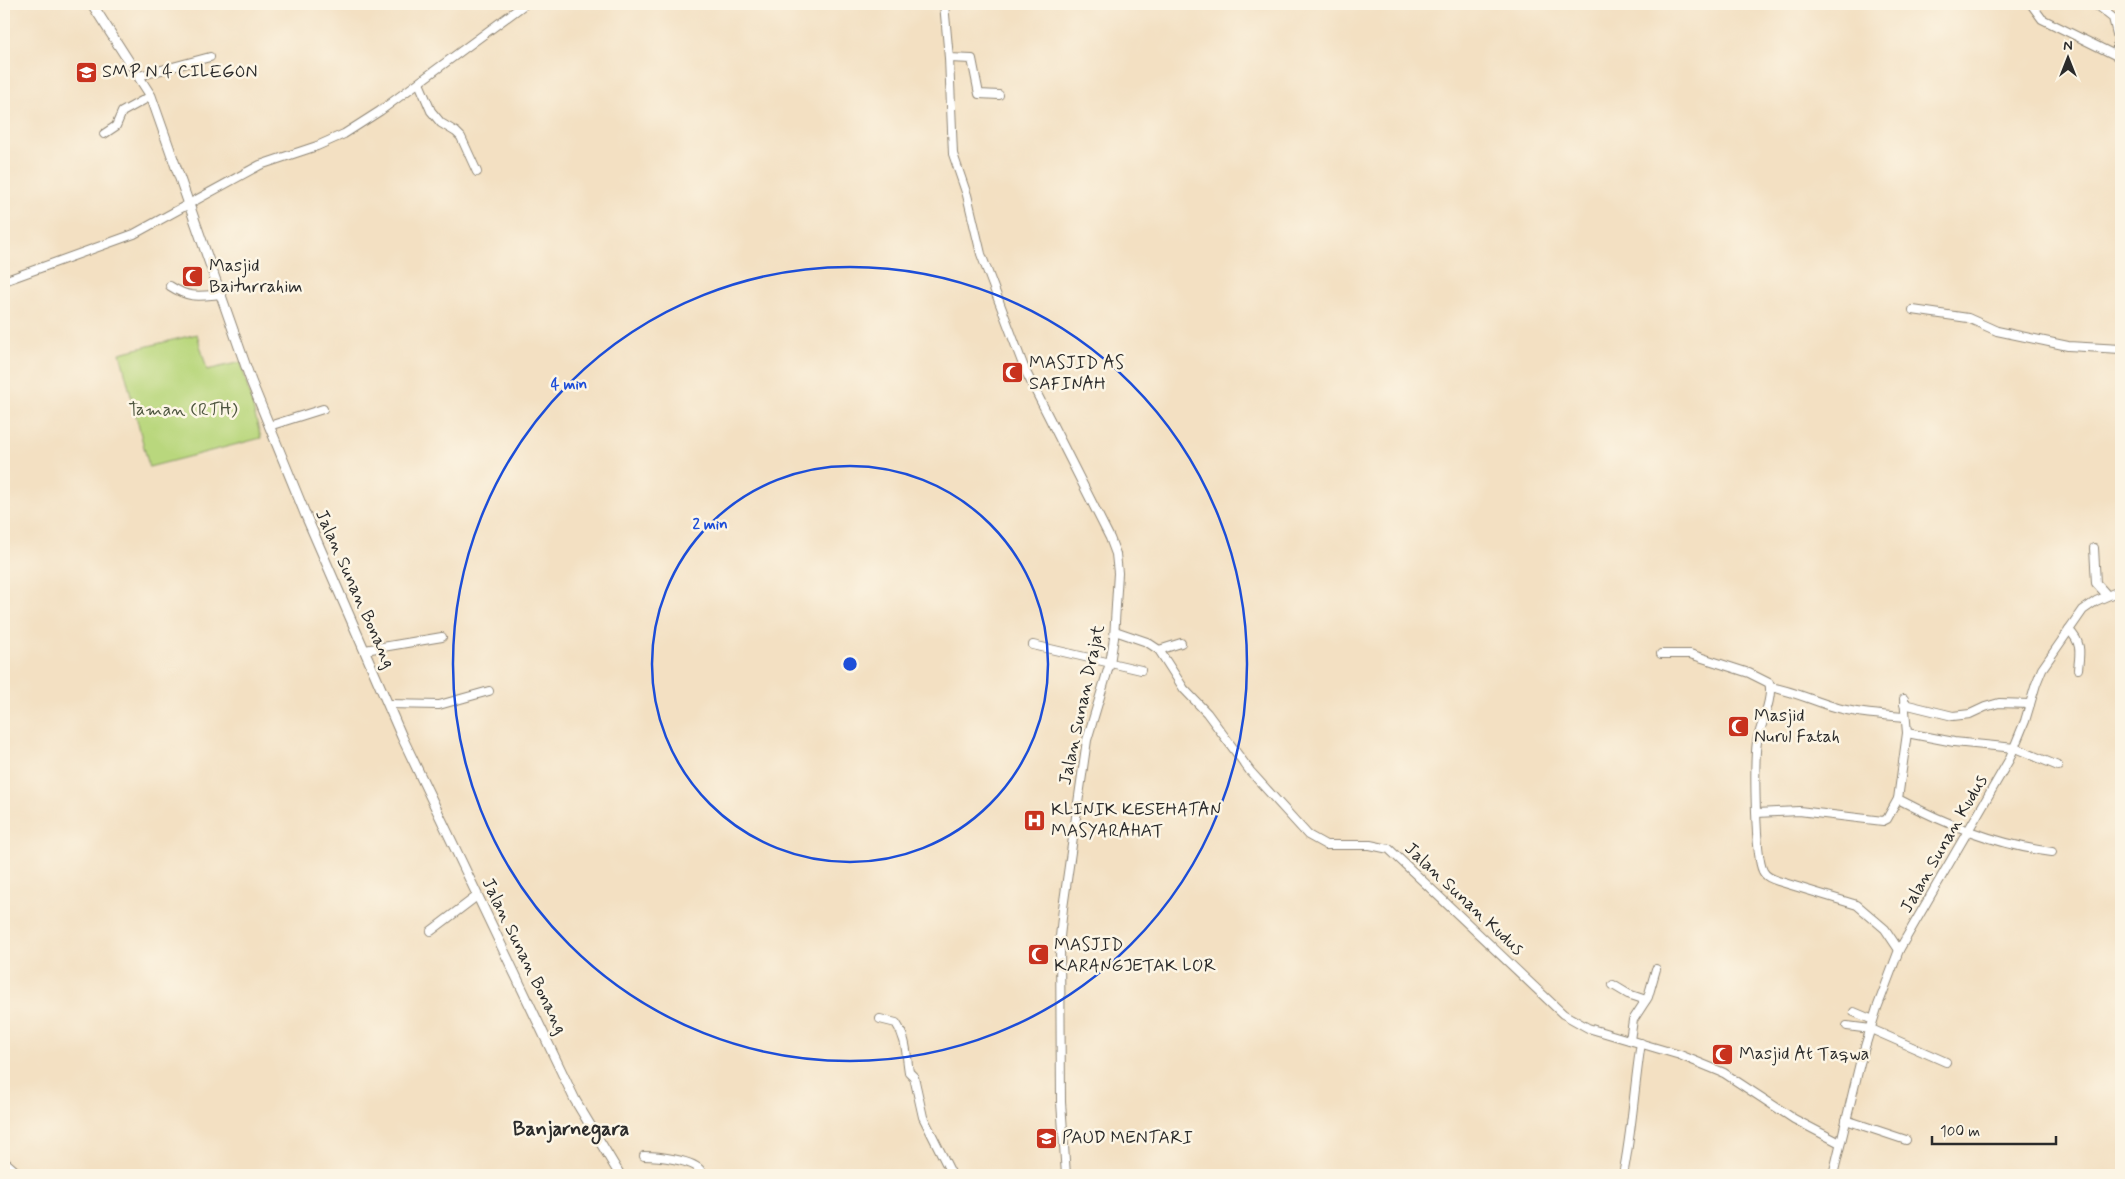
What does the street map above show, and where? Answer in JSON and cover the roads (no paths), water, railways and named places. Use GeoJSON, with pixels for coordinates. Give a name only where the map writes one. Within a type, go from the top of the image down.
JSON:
{"type":"FeatureCollection","features":[{"type":"Feature","properties":{"kind":"street","name":"Jalan Sunan Bonang"},"geometry":{"type":"LineString","coordinates":[[92,4],[151,96],[251,380],[306,516],[388,704],[477,896],[575,1100],[620,1175]]}},
{"type":"Feature","properties":{"kind":"street"},"geometry":{"type":"LineString","coordinates":[[4,281],[134,234],[260,165],[317,146],[344,134],[380,111],[525,4]]}},
{"type":"Feature","properties":{"kind":"street","name":"Jalan Sunan Drajat"},"geometry":{"type":"LineString","coordinates":[[944,4],[949,58],[953,154],[967,195],[981,254],[1025,370],[1113,546],[1118,580],[1115,631],[1110,663],[1087,740],[1063,908],[1060,968],[1060,1046],[1061,1102],[1066,1175]]}},
{"type":"Feature","properties":{"kind":"street"},"geometry":{"type":"LineString","coordinates":[[2031,4],[2042,19],[2119,57],[2114,18],[2095,4]]}},
{"type":"Feature","properties":{"kind":"street"},"geometry":{"type":"LineString","coordinates":[[139,76],[210,57]]}},
{"type":"Feature","properties":{"kind":"street"},"geometry":{"type":"LineString","coordinates":[[949,58],[972,59],[979,94],[999,94]]}},
{"type":"Feature","properties":{"kind":"street"},"geometry":{"type":"LineString","coordinates":[[418,83],[431,111],[441,124],[456,132],[460,137],[477,172]]}},
{"type":"Feature","properties":{"kind":"street"},"geometry":{"type":"LineString","coordinates":[[104,134],[116,126],[122,112],[151,96]]}},
{"type":"Feature","properties":{"kind":"street"},"geometry":{"type":"LineString","coordinates":[[170,286],[183,294],[194,297],[222,294]]}},
{"type":"Feature","properties":{"kind":"street"},"geometry":{"type":"LineString","coordinates":[[1913,310],[1968,318],[1996,331],[2068,346],[2121,350]]}},
{"type":"Feature","properties":{"kind":"street"},"geometry":{"type":"LineString","coordinates":[[269,426],[323,408]]}},
{"type":"Feature","properties":{"kind":"street"},"geometry":{"type":"LineString","coordinates":[[2094,548],[2096,583],[2107,595]]}},
{"type":"Feature","properties":{"kind":"street","name":"Jalan Sunan Kudus"},"geometry":{"type":"LineString","coordinates":[[1833,1175],[1870,1029],[1900,950],[2015,748],[2042,669],[2083,610],[2107,595],[2121,590]]}},
{"type":"Feature","properties":{"kind":"street"},"geometry":{"type":"LineString","coordinates":[[2069,630],[2077,638],[2080,646],[2078,670]]}},
{"type":"Feature","properties":{"kind":"street","name":"Jalan Sunan Kudus"},"geometry":{"type":"LineString","coordinates":[[1115,631],[1147,642],[1159,650],[1184,689],[1207,713],[1250,771],[1308,835],[1326,845],[1370,845],[1389,849],[1563,1014],[1588,1028],[1680,1055],[1724,1072],[1794,1119],[1840,1144]]}},
{"type":"Feature","properties":{"kind":"street"},"geometry":{"type":"LineString","coordinates":[[365,650],[442,638]]}},
{"type":"Feature","properties":{"kind":"street"},"geometry":{"type":"LineString","coordinates":[[1159,650],[1182,643]]}},
{"type":"Feature","properties":{"kind":"street"},"geometry":{"type":"LineString","coordinates":[[1033,646],[1140,670]]}},
{"type":"Feature","properties":{"kind":"street"},"geometry":{"type":"LineString","coordinates":[[1661,654],[1684,653],[1707,659],[1761,677],[1769,683],[1770,687],[1756,747],[1757,813],[1762,871],[1767,877],[1858,905],[1886,929],[1900,950]]}},
{"type":"Feature","properties":{"kind":"street"},"geometry":{"type":"LineString","coordinates":[[1770,687],[1787,690],[1837,708],[1863,714],[1904,717]]}},
{"type":"Feature","properties":{"kind":"street"},"geometry":{"type":"LineString","coordinates":[[388,704],[439,705],[489,691]]}},
{"type":"Feature","properties":{"kind":"street"},"geometry":{"type":"LineString","coordinates":[[1757,813],[1799,811],[1883,821],[1887,819],[1898,799],[1907,733],[1904,702],[1959,716],[1999,703],[2030,704]]}},
{"type":"Feature","properties":{"kind":"street"},"geometry":{"type":"LineString","coordinates":[[1907,733],[1954,742],[2015,748],[2058,766]]}},
{"type":"Feature","properties":{"kind":"street"},"geometry":{"type":"LineString","coordinates":[[1898,799],[1968,832],[2027,849],[2052,852]]}},
{"type":"Feature","properties":{"kind":"street"},"geometry":{"type":"LineString","coordinates":[[431,932],[477,896]]}},
{"type":"Feature","properties":{"kind":"street"},"geometry":{"type":"LineString","coordinates":[[1630,1040],[1633,1020],[1646,1000],[1656,969]]}},
{"type":"Feature","properties":{"kind":"street"},"geometry":{"type":"LineString","coordinates":[[1613,986],[1628,994],[1646,1000]]}},
{"type":"Feature","properties":{"kind":"street"},"geometry":{"type":"LineString","coordinates":[[1854,1012],[1873,1020]]}},
{"type":"Feature","properties":{"kind":"street"},"geometry":{"type":"LineString","coordinates":[[880,1019],[896,1023],[903,1035],[908,1050],[909,1072],[914,1077],[923,1117],[952,1175]]}},
{"type":"Feature","properties":{"kind":"street"},"geometry":{"type":"LineString","coordinates":[[1847,1026],[1870,1029],[1946,1062]]}},
{"type":"Feature","properties":{"kind":"street"},"geometry":{"type":"LineString","coordinates":[[1623,1175],[1629,1148],[1634,1085],[1641,1044]]}},
{"type":"Feature","properties":{"kind":"street"},"geometry":{"type":"LineString","coordinates":[[1846,1120],[1906,1140]]}},
{"type":"Feature","properties":{"kind":"street"},"geometry":{"type":"LineString","coordinates":[[644,1156],[658,1156],[695,1164],[701,1171],[700,1175]]}},
{"type":"Feature","properties":{"kind":"street"},"geometry":{"type":"LineString","coordinates":[[4,1161],[20,1175]]}},
{"type":"Feature","properties":{"kind":"place","name":"SMP N 4 CILEGON"},"geometry":{"type":"Point","coordinates":[86,72]}},
{"type":"Feature","properties":{"kind":"place","name":"Masjid Baiturrahim"},"geometry":{"type":"Point","coordinates":[193,276]}},
{"type":"Feature","properties":{"kind":"place","name":"MASJID AS SAFINAH"},"geometry":{"type":"Point","coordinates":[1013,373]}},
{"type":"Feature","properties":{"kind":"place","name":"Masjid Nurul Fatah"},"geometry":{"type":"Point","coordinates":[1738,726]}},
{"type":"Feature","properties":{"kind":"place","name":"KLINIK KESEHATAN MASYARAHAT"},"geometry":{"type":"Point","coordinates":[1035,820]}},
{"type":"Feature","properties":{"kind":"place","name":"MASJID KARANGJETAK LOR"},"geometry":{"type":"Point","coordinates":[1038,955]}},
{"type":"Feature","properties":{"kind":"place","name":"Masjid At Taqwa"},"geometry":{"type":"Point","coordinates":[1723,1054]}},
{"type":"Feature","properties":{"kind":"place","name":"PAUD MENTARI"},"geometry":{"type":"Point","coordinates":[1046,1138]}},
{"type":"Feature","properties":{"kind":"district","name":"Banjarnegara"},"geometry":{"type":"Point","coordinates":[571,1129]}},
{"type":"Feature","properties":{"kind":"park label","name":"Taman (RTH)"},"geometry":{"type":"Point","coordinates":[183,410]}}]}
